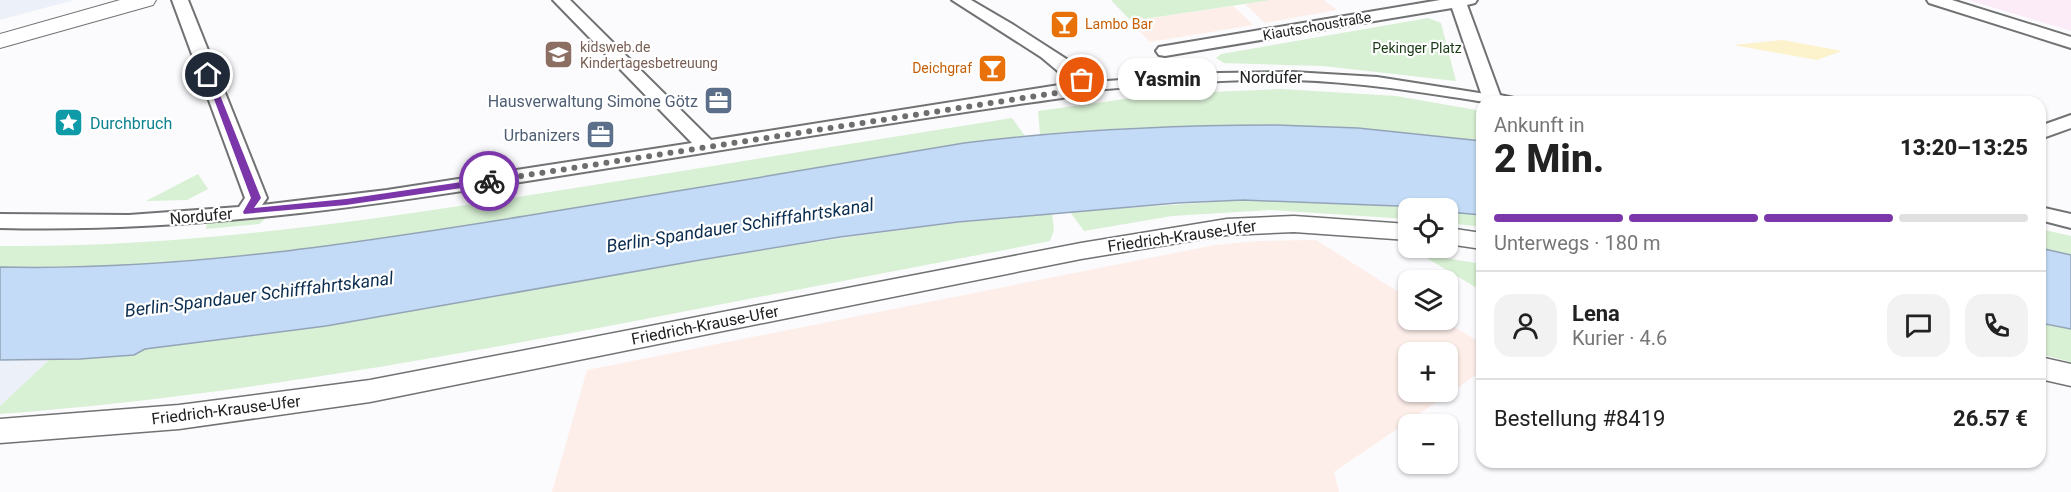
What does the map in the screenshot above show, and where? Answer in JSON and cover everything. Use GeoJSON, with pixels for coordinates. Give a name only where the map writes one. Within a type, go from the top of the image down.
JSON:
{"type":"FeatureCollection","features":[{"type":"Feature","properties":{"kind":"main road"},"geometry":{"type":"LineString","coordinates":[[0,31],[113,0]]}},
{"type":"Feature","properties":{"kind":"main road"},"geometry":{"type":"LineString","coordinates":[[0,41],[145,0]]}},
{"type":"Feature","properties":{"kind":"street"},"geometry":{"type":"LineString","coordinates":[[180,0],[256,198],[248,212]]}},
{"type":"Feature","properties":{"kind":"street"},"geometry":{"type":"LineString","coordinates":[[561,0],[707,147]]}},
{"type":"Feature","properties":{"kind":"street"},"geometry":{"type":"LineString","coordinates":[[960,0],[1060,62],[1082,80],[1079,87]]}},
{"type":"Feature","properties":{"kind":"street"},"geometry":{"type":"LineString","coordinates":[[1935,0],[2071,43]]}},
{"type":"Feature","properties":{"kind":"street"},"geometry":{"type":"LineString","coordinates":[[1461,1],[1497,96]]}},
{"type":"Feature","properties":{"kind":"street","name":"Kiautschoustraße"},"geometry":{"type":"LineString","coordinates":[[1165,51],[1461,1]]}},
{"type":"Feature","properties":{"kind":"street","name":"Nordufer"},"geometry":{"type":"LineString","coordinates":[[0,221],[77,222],[164,219],[248,212],[411,193],[1062,92],[1079,87],[1219,77],[1293,76],[1377,81],[1476,96]]}},
{"type":"Feature","properties":{"kind":"street"},"geometry":{"type":"LineString","coordinates":[[2046,131],[2071,121]]}},
{"type":"Feature","properties":{"kind":"street"},"geometry":{"type":"LineString","coordinates":[[2046,215],[2071,221]]}},
{"type":"Feature","properties":{"kind":"street","name":"Friedrich-Krause-Ufer"},"geometry":{"type":"LineString","coordinates":[[0,432],[179,417],[370,391],[1081,251],[1227,227],[1294,224],[1398,231]]}},
{"type":"Feature","properties":{"kind":"street"},"geometry":{"type":"LineString","coordinates":[[1458,237],[1476,240]]}},
{"type":"Feature","properties":{"kind":"street"},"geometry":{"type":"LineString","coordinates":[[2046,369],[2071,375]]}},
{"type":"Feature","properties":{"kind":"shaded area"},"geometry":{"type":"Polygon","coordinates":[[[0,0],[74,0],[0,20],[0,0]]]}},
{"type":"Feature","properties":{"kind":"shaded area"},"geometry":{"type":"Polygon","coordinates":[[[1271,0],[1324,0],[1337,10],[1265,23],[1245,4],[1271,0]]]}},
{"type":"Feature","properties":{"kind":"shaded area"},"geometry":{"type":"Polygon","coordinates":[[[1968,0],[2071,0],[2071,31],[1968,0]]]}},
{"type":"Feature","properties":{"kind":"shaded area"},"geometry":{"type":"Polygon","coordinates":[[[1233,6],[1253,25],[1150,42],[1129,19],[1143,17],[1145,19],[1233,6]]]}},
{"type":"Feature","properties":{"kind":"shaded area"},"geometry":{"type":"Polygon","coordinates":[[[1316,240],[1398,292],[1398,330],[1458,329],[1476,340],[1476,375],[1458,387],[1458,342],[1398,342],[1398,402],[1437,402],[1419,414],[1398,414],[1398,428],[1334,472],[1339,492],[552,492],[587,370],[1215,245],[1258,241],[1316,240]]]}},
{"type":"Feature","properties":{"kind":"shaded area"},"geometry":{"type":"Polygon","coordinates":[[[0,360],[49,360],[0,406],[0,360]]]}},
{"type":"Feature","properties":{"kind":"green space"},"geometry":{"type":"Polygon","coordinates":[[[1111,0],[1271,0],[1144,19],[1142,17],[1129,19],[1111,0]]]}},
{"type":"Feature","properties":{"kind":"green space","name":"Pekinger Platz"},"geometry":{"type":"Polygon","coordinates":[[[1428,18],[1441,23],[1456,81],[1323,66],[1224,63],[1216,58],[1221,54],[1428,18]]]}},
{"type":"Feature","properties":{"kind":"green space"},"geometry":{"type":"Polygon","coordinates":[[[1281,89],[1396,96],[1476,110],[1476,140],[1372,130],[1261,126],[1150,127],[1040,134],[1038,111],[1161,94],[1281,89]]]}},
{"type":"Feature","properties":{"kind":"green space"},"geometry":{"type":"Polygon","coordinates":[[[1012,118],[1025,136],[964,143],[394,236],[264,254],[198,260],[132,265],[0,267],[0,246],[140,242],[348,222],[1012,118]]]}},
{"type":"Feature","properties":{"kind":"green space"},"geometry":{"type":"Polygon","coordinates":[[[198,174],[208,189],[187,200],[146,201],[198,174]]]}},
{"type":"Feature","properties":{"kind":"green space"},"geometry":{"type":"Polygon","coordinates":[[[1243,200],[1398,207],[1398,218],[1270,210],[1172,216],[1084,231],[1070,212],[1243,200]]]}},
{"type":"Feature","properties":{"kind":"green space"},"geometry":{"type":"Polygon","coordinates":[[[1052,213],[1054,230],[1050,241],[635,321],[398,364],[239,388],[0,414],[0,406],[49,360],[134,355],[145,349],[328,325],[779,248],[961,222],[1052,213]]]}},
{"type":"Feature","properties":{"kind":"green space"},"geometry":{"type":"Polygon","coordinates":[[[1458,213],[1476,214],[1476,226],[1458,224],[1458,213]]]}},
{"type":"Feature","properties":{"kind":"green space"},"geometry":{"type":"Polygon","coordinates":[[[270,215],[259,224],[206,229],[207,222],[270,215]]]}},
{"type":"Feature","properties":{"kind":"green space"},"geometry":{"type":"Polygon","coordinates":[[[2046,230],[2071,236],[2071,255],[2046,249],[2046,230]]]}},
{"type":"Feature","properties":{"kind":"green space"},"geometry":{"type":"Polygon","coordinates":[[[1427,258],[1445,258],[1476,263],[1476,287],[1458,277],[1458,270],[1447,270],[1427,258]]]}},
{"type":"Feature","properties":{"kind":"green space"},"geometry":{"type":"Polygon","coordinates":[[[2046,324],[2071,329],[2071,362],[2046,356],[2046,324]]]}},
{"type":"Feature","properties":{"kind":"sand"},"geometry":{"type":"Polygon","coordinates":[[[1783,40],[1842,51],[1817,60],[1733,45],[1783,40]]]}},
{"type":"Feature","properties":{"kind":"water","name":"Berlin-Spandauer Schifffahrtskanal"},"geometry":{"type":"Polygon","coordinates":[[[1276,125],[1358,128],[1476,140],[1476,214],[1458,213],[1458,198],[1398,198],[1398,206],[1243,200],[1177,203],[958,222],[840,237],[700,260],[326,326],[145,349],[134,355],[80,359],[0,360],[0,267],[132,265],[264,254],[525,216],[964,143],[1120,129],[1276,125]]]}},
{"type":"Feature","properties":{"kind":"water"},"geometry":{"type":"Polygon","coordinates":[[[2046,249],[2071,255],[2071,329],[2046,324],[2046,249]]]}},
{"type":"Feature","properties":{"kind":"way so far"},"geometry":{"type":"LineString","coordinates":[[489,181],[1062,92],[1079,87],[1082,80]]}},
{"type":"Feature","properties":{"kind":"place","name":"Lambo Bar"},"geometry":{"type":"Point","coordinates":[1064,24]}},
{"type":"Feature","properties":{"kind":"place","name":"kidsweb.de Kindertagesbetreuung"},"geometry":{"type":"Point","coordinates":[559,55]}},
{"type":"Feature","properties":{"kind":"place","name":"Deichgraf"},"geometry":{"type":"Point","coordinates":[993,68]}},
{"type":"Feature","properties":{"kind":"place","name":"Yasmin"},"geometry":{"type":"Point","coordinates":[1082,80]}},
{"type":"Feature","properties":{"kind":"place","name":"Hausverwaltung Simone Götz"},"geometry":{"type":"Point","coordinates":[719,101]}},
{"type":"Feature","properties":{"kind":"place","name":"Durchbruch"},"geometry":{"type":"Point","coordinates":[69,123]}},
{"type":"Feature","properties":{"kind":"place","name":"Urbanizers"},"geometry":{"type":"Point","coordinates":[601,135]}},
{"type":"Feature","properties":{"kind":"route"},"geometry":{"type":"LineString","coordinates":[[208,75],[256,198],[248,212],[346,202],[489,181]]}}]}
